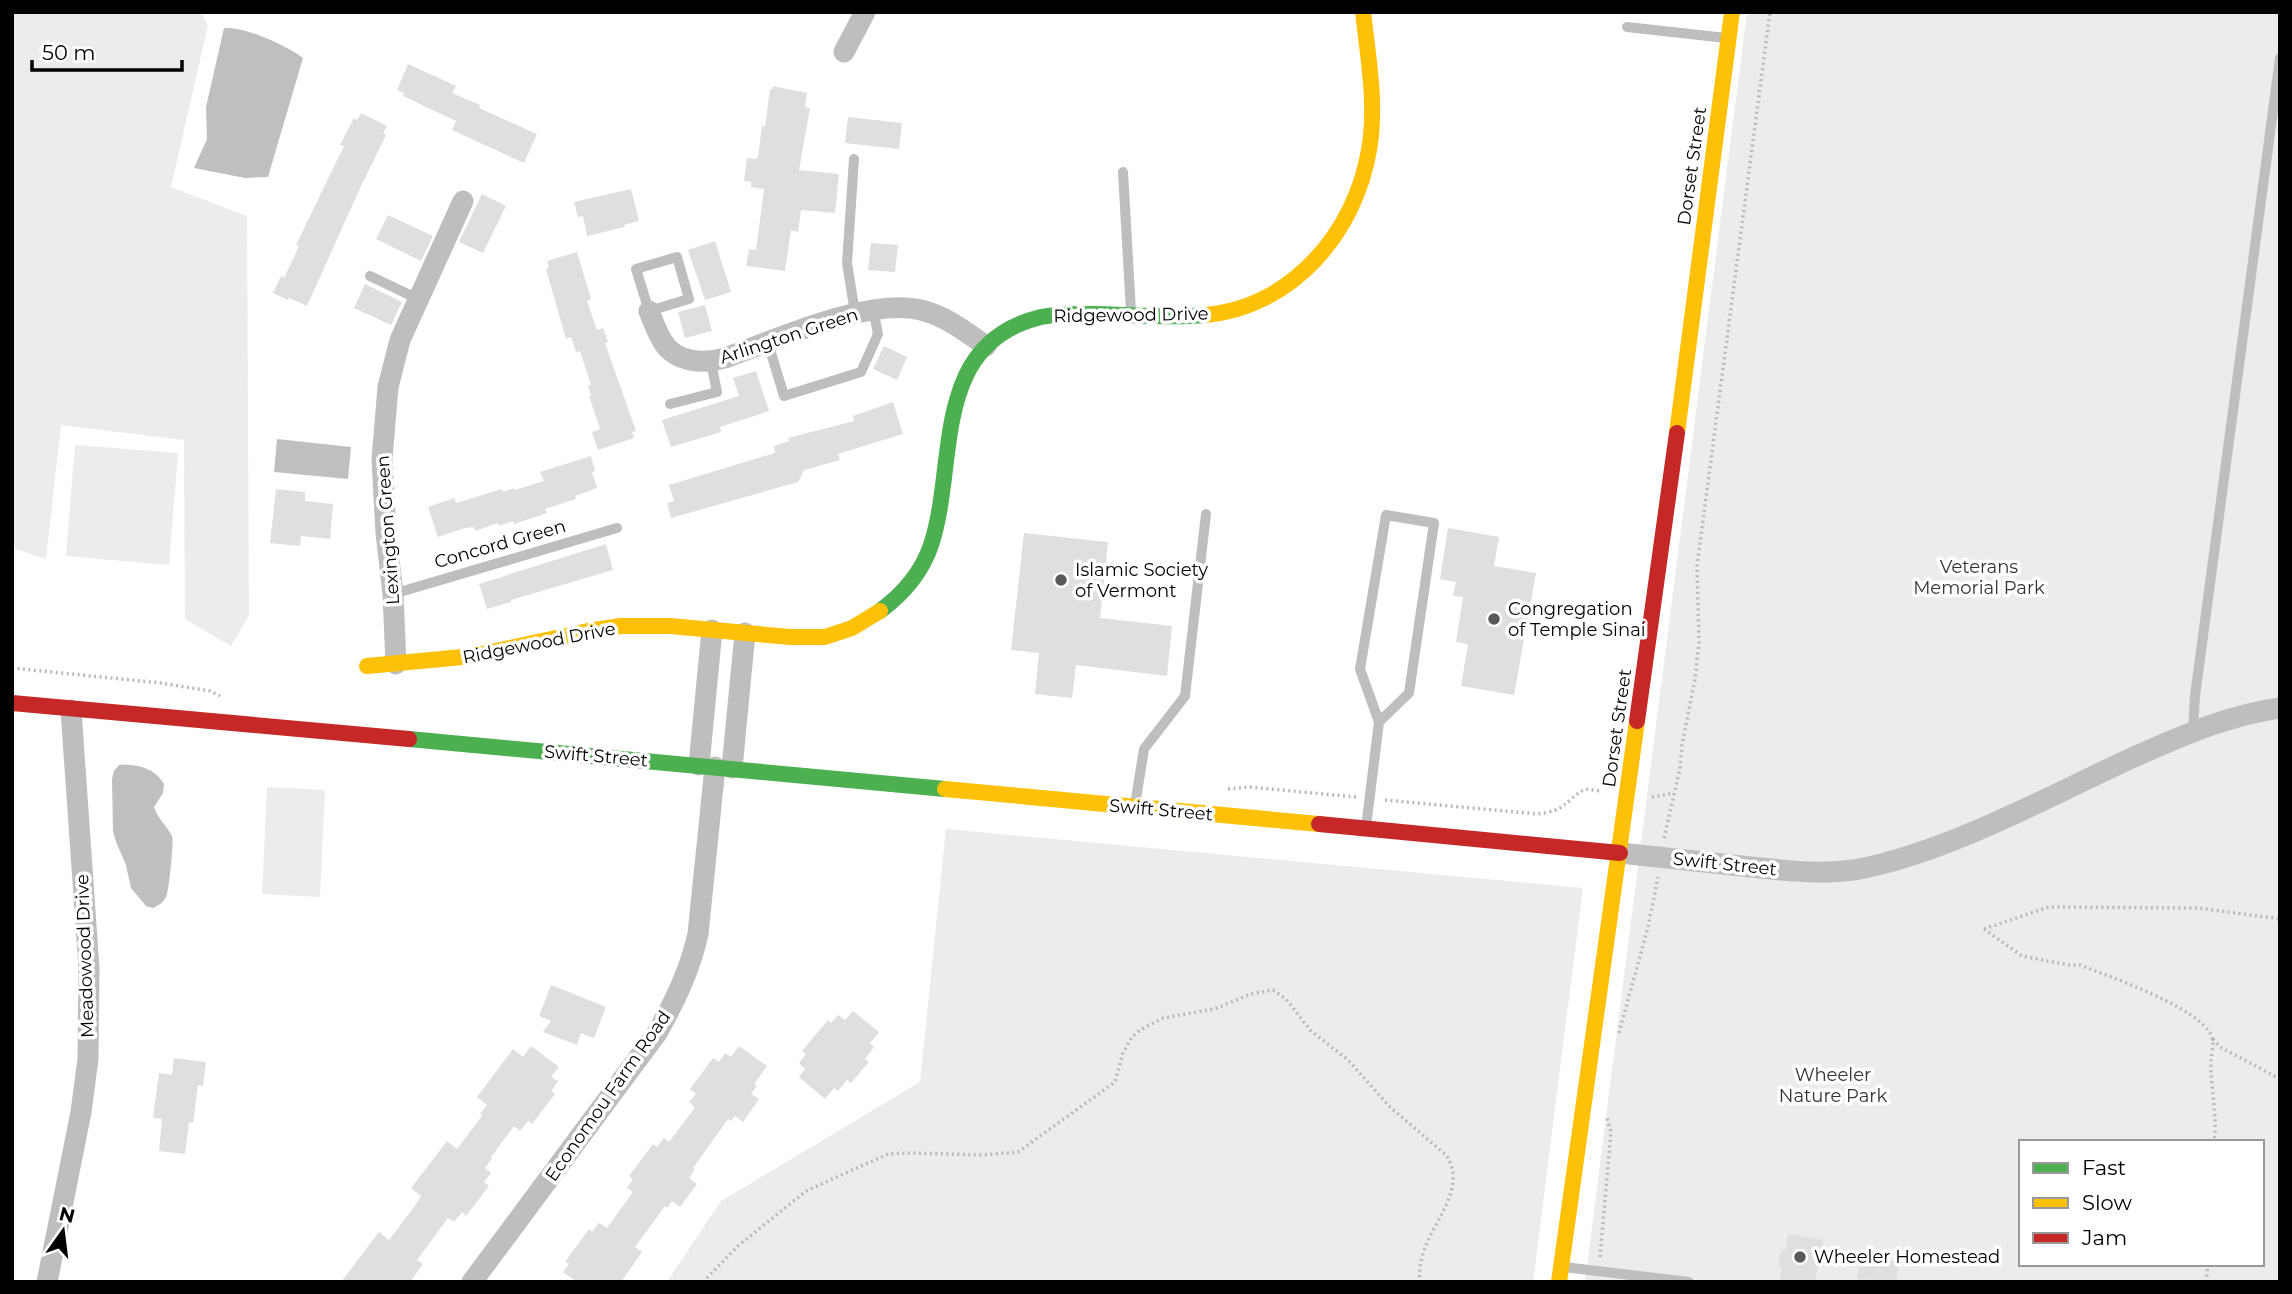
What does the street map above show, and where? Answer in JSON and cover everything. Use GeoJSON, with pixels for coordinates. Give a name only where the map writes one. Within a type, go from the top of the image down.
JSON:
{"type":"FeatureCollection","features":[{"type":"Feature","properties":{"kind":"street"},"geometry":{"type":"LineString","coordinates":[[844,51],[865,12]]}},
{"type":"Feature","properties":{"kind":"street","name":"Ridgewood Drive"},"geometry":{"type":"LineString","coordinates":[[367,666],[479,656],[581,632],[637,625],[814,637],[842,632],[880,611],[897,598],[912,580],[923,564],[931,544],[952,407],[970,368],[986,346],[1016,324],[1053,314],[1202,316],[1249,306],[1297,280],[1329,245],[1353,201],[1369,151],[1372,108],[1363,12]]}},
{"type":"Feature","properties":{"kind":"street","name":"Dorset Street"},"geometry":{"type":"LineString","coordinates":[[1560,1274],[1732,12]]}},
{"type":"Feature","properties":{"kind":"street","name":"Lexington Green"},"geometry":{"type":"LineString","coordinates":[[396,664],[382,459],[387,387],[400,340],[463,201]]}},
{"type":"Feature","properties":{"kind":"street","name":"Arlington Green"},"geometry":{"type":"LineString","coordinates":[[649,311],[663,342],[672,352],[684,359],[711,362],[864,311],[906,307],[921,310],[957,326],[986,346]]}},
{"type":"Feature","properties":{"kind":"street"},"geometry":{"type":"LineString","coordinates":[[712,630],[716,767]]}},
{"type":"Feature","properties":{"kind":"street"},"geometry":{"type":"LineString","coordinates":[[716,767],[745,633]]}},
{"type":"Feature","properties":{"kind":"street","name":"Swift Street"},"geometry":{"type":"LineString","coordinates":[[12,703],[716,767],[1771,869],[1829,872],[1866,868],[1909,857],[1979,829],[2193,731],[2234,717],[2280,708]]}},
{"type":"Feature","properties":{"kind":"street","name":"Meadowood Drive"},"geometry":{"type":"LineString","coordinates":[[47,1282],[81,1112],[88,1059],[90,990],[71,710]]}},
{"type":"Feature","properties":{"kind":"street","name":"Economou Farm Road"},"geometry":{"type":"LineString","coordinates":[[472,1282],[657,1033],[675,1001],[693,956],[698,934],[716,767]]}},
{"type":"Feature","properties":{"kind":"lane"},"geometry":{"type":"LineString","coordinates":[[1628,27],[1729,38]]}},
{"type":"Feature","properties":{"kind":"lane"},"geometry":{"type":"LineString","coordinates":[[2193,731],[2195,696],[2280,58]]}},
{"type":"Feature","properties":{"kind":"lane"},"geometry":{"type":"LineString","coordinates":[[768,343],[785,396],[861,372],[878,334],[864,311],[848,263],[854,159]]}},
{"type":"Feature","properties":{"kind":"lane"},"geometry":{"type":"LineString","coordinates":[[1123,172],[1131,315]]}},
{"type":"Feature","properties":{"kind":"lane"},"geometry":{"type":"LineString","coordinates":[[677,257],[690,299],[649,311],[636,269],[677,257]]}},
{"type":"Feature","properties":{"kind":"lane"},"geometry":{"type":"LineString","coordinates":[[370,276],[418,299]]}},
{"type":"Feature","properties":{"kind":"lane"},"geometry":{"type":"LineString","coordinates":[[670,404],[717,392],[711,362]]}},
{"type":"Feature","properties":{"kind":"lane"},"geometry":{"type":"LineString","coordinates":[[1134,808],[1144,750],[1185,696],[1206,514]]}},
{"type":"Feature","properties":{"kind":"lane"},"geometry":{"type":"LineString","coordinates":[[1365,830],[1379,722],[1360,669],[1386,515],[1434,523],[1409,693],[1379,722]]}},
{"type":"Feature","properties":{"kind":"lane","name":"Concord Green"},"geometry":{"type":"LineString","coordinates":[[393,594],[617,528]]}},
{"type":"Feature","properties":{"kind":"lane"},"geometry":{"type":"LineString","coordinates":[[1560,1274],[1599,1272],[1689,1282]]}},
{"type":"Feature","properties":{"kind":"path"},"geometry":{"type":"LineString","coordinates":[[1616,1042],[1648,927],[1695,679],[1699,642],[1697,566],[1770,12]]}},
{"type":"Feature","properties":{"kind":"path"},"geometry":{"type":"LineString","coordinates":[[1648,797],[1674,793]]}},
{"type":"Feature","properties":{"kind":"path"},"geometry":{"type":"LineString","coordinates":[[2280,919],[2198,908],[2049,907],[1984,929],[2022,956],[2080,965],[2155,995],[2195,1017],[2210,1031],[2220,1047],[2280,1079]]}},
{"type":"Feature","properties":{"kind":"path"},"geometry":{"type":"LineString","coordinates":[[703,1282],[738,1246],[806,1191],[888,1154],[982,1155],[1018,1152],[1115,1082],[1132,1037],[1153,1023],[1182,1013],[1214,1009],[1251,994],[1273,990],[1286,999],[1310,1030],[1348,1060],[1390,1107],[1446,1155],[1453,1165],[1455,1174],[1450,1196],[1424,1249],[1419,1282]]}},
{"type":"Feature","properties":{"kind":"path"},"geometry":{"type":"LineString","coordinates":[[2213,1039],[2211,1063],[2215,1108],[2214,1140]]}},
{"type":"Feature","properties":{"kind":"path"},"geometry":{"type":"LineString","coordinates":[[1599,1272],[1611,1132],[1604,1106]]}},
{"type":"Feature","properties":{"kind":"green space"},"geometry":{"type":"Polygon","coordinates":[[[12,12],[201,12],[208,25],[171,187],[247,216],[249,615],[231,646],[185,619],[184,440],[61,425],[46,559],[12,548],[12,12]]]}},
{"type":"Feature","properties":{"kind":"green space","name":"Veterans Memorial Park"},"geometry":{"type":"Polygon","coordinates":[[[1747,12],[2280,12],[2280,1282],[1585,1282],[1747,12]]]}},
{"type":"Feature","properties":{"kind":"green space"},"geometry":{"type":"Polygon","coordinates":[[[75,445],[178,453],[169,565],[66,556],[75,445]]]}},
{"type":"Feature","properties":{"kind":"green space"},"geometry":{"type":"Polygon","coordinates":[[[267,787],[325,790],[320,897],[262,894],[267,787]]]}},
{"type":"Feature","properties":{"kind":"green space"},"geometry":{"type":"Polygon","coordinates":[[[946,829],[1583,888],[1533,1282],[667,1282],[721,1201],[920,1082],[946,829]]]}},
{"type":"Feature","properties":{"kind":"shaded area"},"geometry":{"type":"Polygon","coordinates":[[[224,28],[244,30],[303,58],[268,177],[245,178],[194,168],[207,139],[206,107],[224,28]]]}},
{"type":"Feature","properties":{"kind":"shaded area"},"geometry":{"type":"Polygon","coordinates":[[[277,439],[351,447],[348,479],[274,472],[277,439]]]}},
{"type":"Feature","properties":{"kind":"shaded area"},"geometry":{"type":"Polygon","coordinates":[[[119,765],[145,768],[156,774],[164,784],[163,793],[154,807],[172,836],[171,866],[166,897],[161,904],[153,908],[146,906],[131,888],[126,865],[113,831],[112,779],[119,765]]]}},
{"type":"Feature","properties":{"kind":"building"},"geometry":{"type":"Polygon","coordinates":[[[408,64],[456,86],[452,93],[480,105],[479,108],[537,134],[524,163],[452,130],[456,121],[403,96],[404,93],[397,90],[408,64]]]}},
{"type":"Feature","properties":{"kind":"building"},"geometry":{"type":"Polygon","coordinates":[[[773,86],[807,93],[805,107],[810,108],[799,170],[839,174],[835,213],[801,210],[798,232],[791,230],[785,271],[746,266],[749,249],[756,250],[764,189],[751,187],[751,182],[744,181],[747,158],[758,157],[762,126],[765,127],[770,89],[773,89],[773,86]]]}},
{"type":"Feature","properties":{"kind":"building"},"geometry":{"type":"Polygon","coordinates":[[[361,113],[387,126],[383,133],[386,135],[307,306],[289,298],[288,300],[273,293],[281,276],[284,278],[299,246],[296,245],[344,146],[340,145],[354,118],[357,120],[361,113]]]}},
{"type":"Feature","properties":{"kind":"building"},"geometry":{"type":"Polygon","coordinates":[[[848,117],[902,123],[899,149],[845,143],[848,117]]]}},
{"type":"Feature","properties":{"kind":"building"},"geometry":{"type":"Polygon","coordinates":[[[631,189],[639,221],[587,236],[583,216],[578,217],[574,202],[631,189]]]}},
{"type":"Feature","properties":{"kind":"building"},"geometry":{"type":"Polygon","coordinates":[[[482,194],[506,206],[483,253],[459,242],[482,194]]]}},
{"type":"Feature","properties":{"kind":"building"},"geometry":{"type":"Polygon","coordinates":[[[388,215],[433,236],[421,261],[376,239],[388,215]]]}},
{"type":"Feature","properties":{"kind":"building"},"geometry":{"type":"Polygon","coordinates":[[[715,241],[731,292],[705,300],[688,250],[715,241]]]}},
{"type":"Feature","properties":{"kind":"building"},"geometry":{"type":"Polygon","coordinates":[[[871,243],[898,245],[895,272],[868,270],[871,243]]]}},
{"type":"Feature","properties":{"kind":"building"},"geometry":{"type":"Polygon","coordinates":[[[577,252],[591,299],[587,301],[597,330],[603,328],[608,342],[605,343],[636,431],[632,432],[634,438],[598,450],[592,432],[600,429],[589,396],[588,386],[591,385],[580,351],[576,352],[571,337],[566,339],[546,269],[549,268],[547,261],[577,252]]]}},
{"type":"Feature","properties":{"kind":"building"},"geometry":{"type":"Polygon","coordinates":[[[365,284],[402,302],[391,325],[354,308],[365,284]]]}},
{"type":"Feature","properties":{"kind":"building"},"geometry":{"type":"Polygon","coordinates":[[[705,305],[712,331],[685,338],[678,312],[705,305]]]}},
{"type":"Feature","properties":{"kind":"building"},"geometry":{"type":"Polygon","coordinates":[[[884,346],[907,357],[897,380],[873,369],[884,346]]]}},
{"type":"Feature","properties":{"kind":"building"},"geometry":{"type":"Polygon","coordinates":[[[756,371],[769,411],[720,427],[721,432],[671,447],[662,420],[739,396],[733,378],[756,371]]]}},
{"type":"Feature","properties":{"kind":"building"},"geometry":{"type":"Polygon","coordinates":[[[893,402],[903,434],[838,454],[840,460],[804,470],[798,482],[671,518],[667,503],[674,501],[669,485],[775,453],[774,446],[789,441],[788,438],[854,421],[853,416],[893,402]]]}},
{"type":"Feature","properties":{"kind":"building"},"geometry":{"type":"Polygon","coordinates":[[[591,456],[597,488],[575,496],[576,499],[545,509],[547,513],[514,524],[513,521],[499,526],[498,523],[475,531],[474,527],[465,528],[438,537],[428,507],[454,498],[456,503],[502,489],[503,492],[514,488],[515,490],[544,481],[540,472],[591,456]]]}},
{"type":"Feature","properties":{"kind":"building"},"geometry":{"type":"Polygon","coordinates":[[[276,489],[305,492],[305,501],[333,504],[330,539],[301,536],[300,546],[270,543],[276,489]]]}},
{"type":"Feature","properties":{"kind":"building","name":"Congregation of Temple Sinai"},"geometry":{"type":"Polygon","coordinates":[[[1448,528],[1499,537],[1494,566],[1536,573],[1514,695],[1461,686],[1468,644],[1456,642],[1463,597],[1453,596],[1456,582],[1440,579],[1448,528]]]}},
{"type":"Feature","properties":{"kind":"building","name":"Islamic Society of Vermont"},"geometry":{"type":"Polygon","coordinates":[[[1024,533],[1108,542],[1100,618],[1172,626],[1167,676],[1076,665],[1072,698],[1035,694],[1039,653],[1011,650],[1024,533]]]}},
{"type":"Feature","properties":{"kind":"building"},"geometry":{"type":"Polygon","coordinates":[[[606,544],[613,570],[487,609],[479,584],[606,544]]]}},
{"type":"Feature","properties":{"kind":"building"},"geometry":{"type":"Polygon","coordinates":[[[551,985],[606,1007],[594,1038],[581,1033],[577,1045],[543,1032],[551,1021],[539,1016],[551,985]]]}},
{"type":"Feature","properties":{"kind":"building"},"geometry":{"type":"Polygon","coordinates":[[[853,1011],[879,1032],[870,1043],[874,1047],[865,1059],[869,1062],[851,1083],[847,1080],[838,1091],[834,1088],[825,1099],[799,1077],[805,1069],[799,1063],[806,1054],[802,1051],[828,1020],[831,1023],[838,1015],[845,1020],[853,1011]]]}},
{"type":"Feature","properties":{"kind":"building"},"geometry":{"type":"Polygon","coordinates":[[[531,1046],[559,1067],[551,1077],[558,1081],[551,1091],[555,1094],[532,1124],[528,1121],[520,1131],[514,1126],[491,1157],[485,1168],[491,1173],[484,1182],[489,1186],[466,1216],[462,1212],[454,1222],[448,1218],[417,1260],[423,1264],[410,1282],[341,1282],[379,1232],[389,1240],[414,1207],[421,1196],[411,1188],[447,1141],[457,1149],[482,1116],[480,1114],[487,1105],[477,1097],[513,1049],[523,1057],[531,1046]]]}},
{"type":"Feature","properties":{"kind":"building"},"geometry":{"type":"Polygon","coordinates":[[[739,1046],[767,1066],[754,1084],[757,1086],[751,1094],[759,1099],[743,1122],[735,1116],[731,1121],[728,1119],[693,1168],[695,1169],[689,1178],[697,1184],[680,1207],[672,1201],[667,1208],[665,1206],[635,1247],[642,1252],[621,1282],[577,1282],[563,1272],[569,1264],[565,1262],[589,1229],[592,1232],[599,1223],[607,1228],[633,1192],[627,1188],[633,1179],[629,1176],[653,1144],[657,1147],[664,1138],[669,1142],[688,1117],[695,1107],[689,1102],[696,1094],[690,1089],[713,1058],[719,1062],[725,1053],[731,1057],[739,1046]]]}},
{"type":"Feature","properties":{"kind":"building"},"geometry":{"type":"Polygon","coordinates":[[[174,1058],[206,1062],[203,1086],[198,1085],[193,1123],[189,1122],[185,1154],[159,1151],[162,1119],[153,1118],[159,1073],[172,1075],[174,1058]]]}},
{"type":"Feature","properties":{"kind":"building","name":"Wheeler Homestead"},"geometry":{"type":"Polygon","coordinates":[[[1788,1234],[1823,1240],[1815,1282],[1780,1282],[1782,1267],[1778,1266],[1781,1251],[1785,1251],[1788,1234]]]}},
{"type":"Feature","properties":{"kind":"building"},"geometry":{"type":"Polygon","coordinates":[[[1860,1257],[1899,1262],[1896,1282],[1857,1279],[1860,1257]]]}},
{"type":"Feature","properties":{"kind":"traffic: fast"},"geometry":{"type":"LineString","coordinates":[[880,611],[911,582],[931,545],[939,513],[954,411],[964,380],[980,353],[1005,331],[1041,317],[1065,314],[1205,315]]}},
{"type":"Feature","properties":{"kind":"traffic: fast"},"geometry":{"type":"LineString","coordinates":[[409,739],[945,789]]}},
{"type":"Feature","properties":{"kind":"traffic: slow"},"geometry":{"type":"LineString","coordinates":[[1205,315],[1236,309],[1265,298],[1291,281],[1314,261],[1334,237],[1350,210],[1362,181],[1371,133],[1371,81],[1363,12]]}},
{"type":"Feature","properties":{"kind":"traffic: slow"},"geometry":{"type":"LineString","coordinates":[[1677,433],[1732,12]]}},
{"type":"Feature","properties":{"kind":"traffic: slow"},"geometry":{"type":"LineString","coordinates":[[367,666],[473,656],[621,626],[670,626],[790,637],[825,637],[852,628],[880,611]]}},
{"type":"Feature","properties":{"kind":"traffic: slow"},"geometry":{"type":"LineString","coordinates":[[1559,1282],[1637,721]]}},
{"type":"Feature","properties":{"kind":"traffic: slow"},"geometry":{"type":"LineString","coordinates":[[945,789],[1319,824]]}},
{"type":"Feature","properties":{"kind":"traffic: jam"},"geometry":{"type":"LineString","coordinates":[[1637,721],[1677,433]]}},
{"type":"Feature","properties":{"kind":"traffic: jam"},"geometry":{"type":"LineString","coordinates":[[12,703],[409,739]]}},
{"type":"Feature","properties":{"kind":"traffic: jam"},"geometry":{"type":"LineString","coordinates":[[1319,824],[1620,853]]}},
{"type":"Feature","properties":{"kind":"place","name":"Islamic Society of Vermont"},"geometry":{"type":"Point","coordinates":[1061,580]}},
{"type":"Feature","properties":{"kind":"place","name":"Congregation of Temple Sinai"},"geometry":{"type":"Point","coordinates":[1494,619]}},
{"type":"Feature","properties":{"kind":"place","name":"Wheeler Homestead"},"geometry":{"type":"Point","coordinates":[1800,1257]}},
{"type":"Feature","properties":{"kind":"park label","name":"Wheeler Nature Park"},"geometry":{"type":"Point","coordinates":[1833,1085]}}]}
